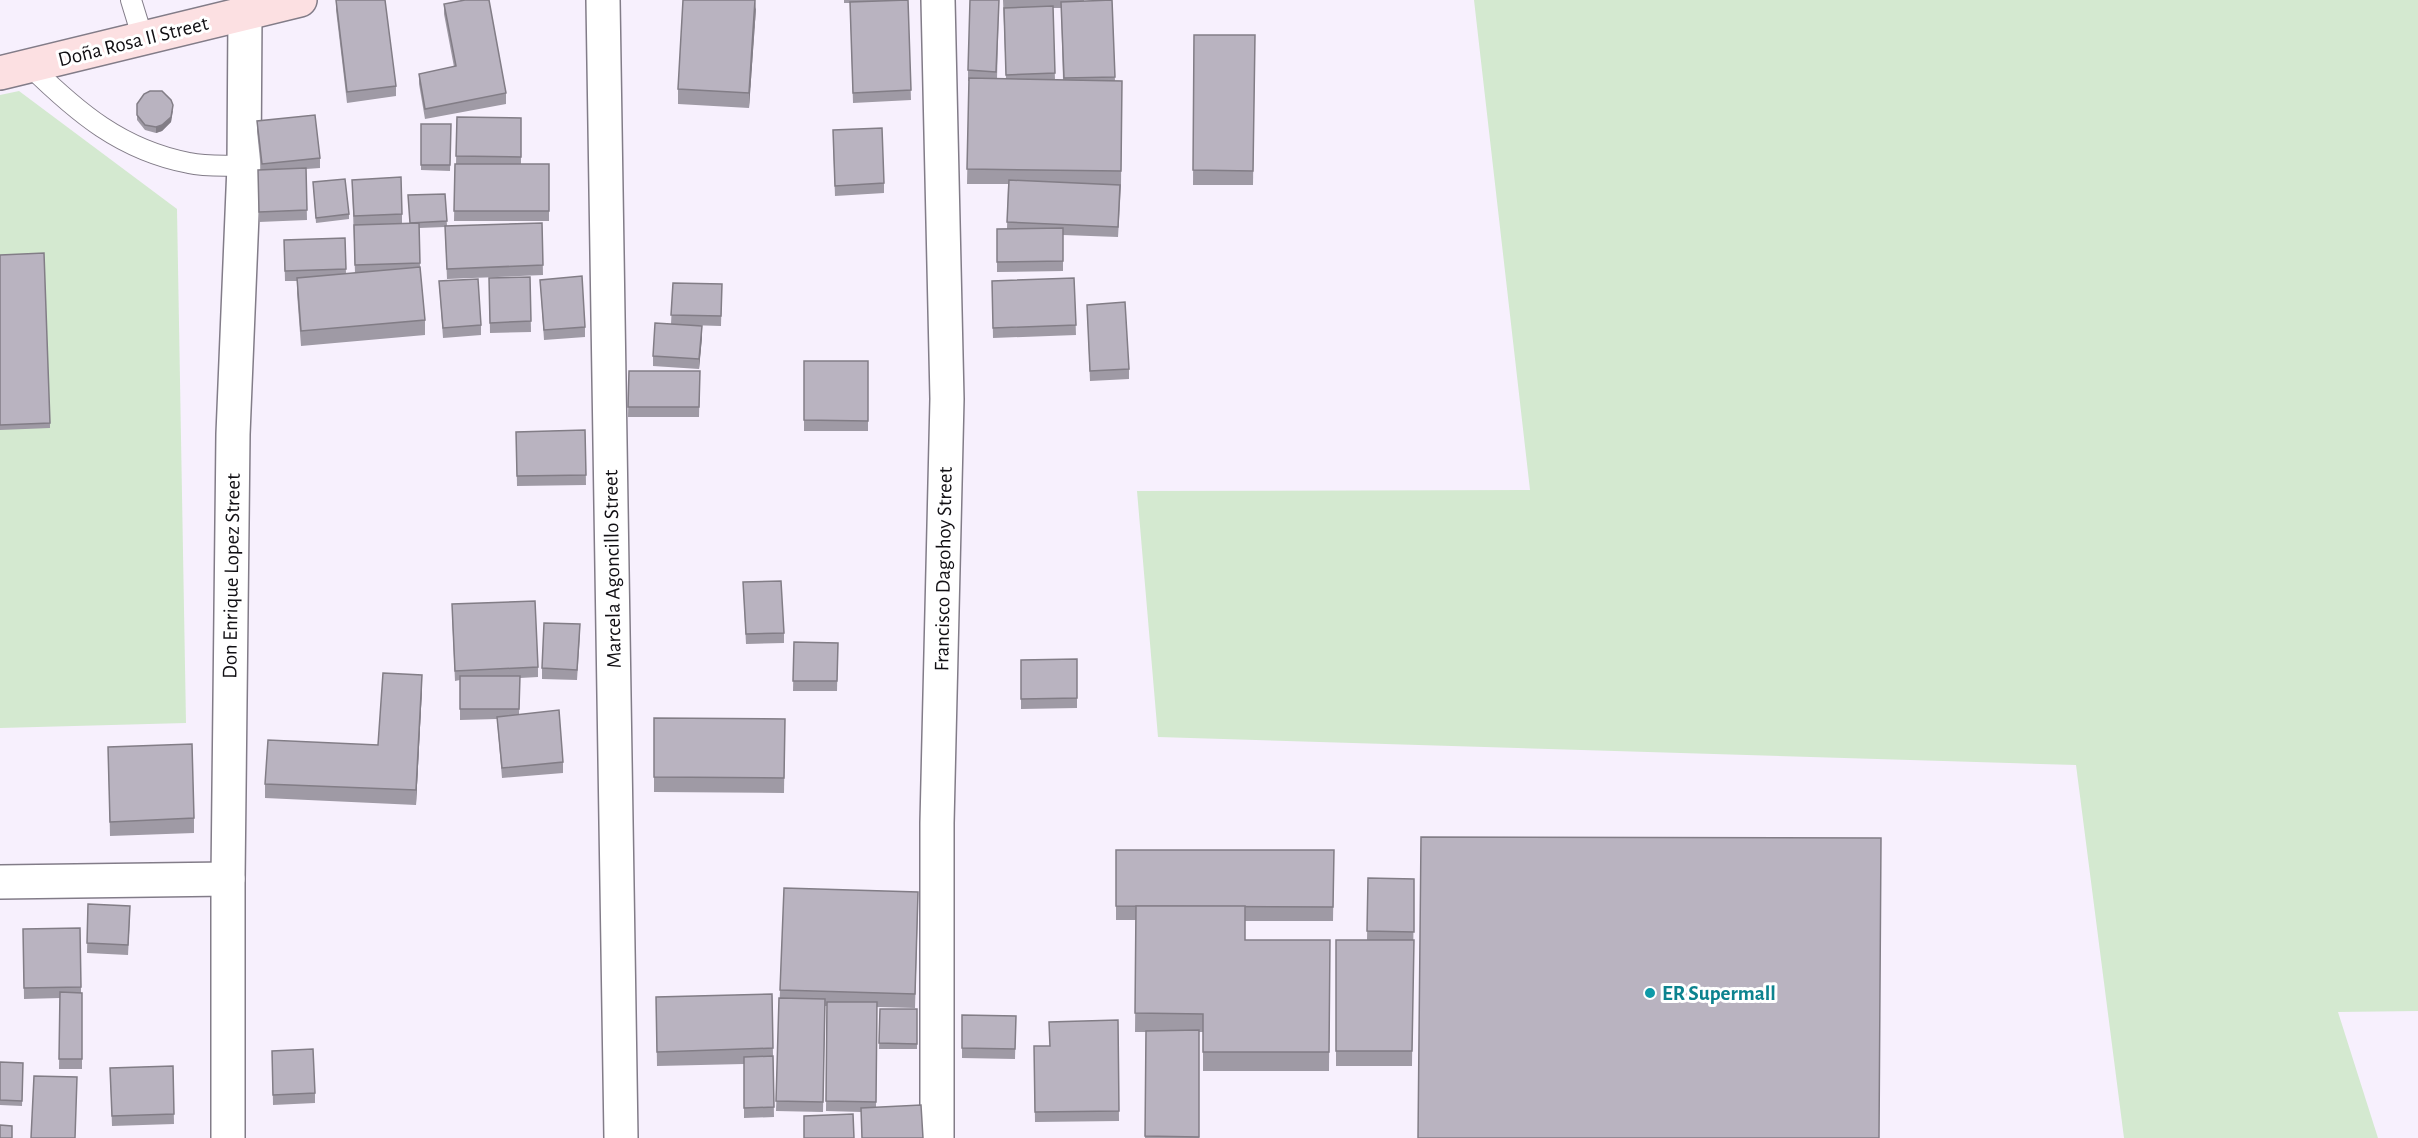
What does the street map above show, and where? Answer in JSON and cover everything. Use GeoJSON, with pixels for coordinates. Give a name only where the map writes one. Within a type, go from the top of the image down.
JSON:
{"type":"FeatureCollection","features":[{"type":"Feature","properties":{"kind":"main road","name":"Doña Rosa II Street"},"geometry":{"type":"LineString","coordinates":[[15,69],[300,0]]}},
{"type":"Feature","properties":{"kind":"street","name":"Marcela Agoncillo Street"},"geometry":{"type":"LineString","coordinates":[[603,0],[621,1138]]}},
{"type":"Feature","properties":{"kind":"street","name":"Francisco Dagohoy Street"},"geometry":{"type":"LineString","coordinates":[[937,1138],[937,823],[947,399],[938,0]]}},
{"type":"Feature","properties":{"kind":"street","name":"Don Enrique Lopez Street"},"geometry":{"type":"LineString","coordinates":[[228,1138],[228,879],[233,434],[244,166],[245,14]]}},
{"type":"Feature","properties":{"kind":"street"},"geometry":{"type":"LineString","coordinates":[[0,882],[228,879]]}},
{"type":"Feature","properties":{"kind":"lane"},"geometry":{"type":"LineString","coordinates":[[130,0],[143,39]]}},
{"type":"Feature","properties":{"kind":"lane"},"geometry":{"type":"LineString","coordinates":[[15,69],[65,100],[98,126],[140,149],[190,163],[244,166]]}},
{"type":"Feature","properties":{"kind":"green space"},"geometry":{"type":"Polygon","coordinates":[[[1474,0],[2418,0],[2418,1011],[2338,1012],[2378,1138],[2124,1138],[2076,765],[1158,737],[1137,491],[1530,490],[1474,0]]]}},
{"type":"Feature","properties":{"kind":"green space"},"geometry":{"type":"Polygon","coordinates":[[[19,91],[177,209],[186,723],[0,728],[0,95],[19,91]]]}},
{"type":"Feature","properties":{"kind":"building"},"geometry":{"type":"Polygon","coordinates":[[[336,0],[385,0],[396,86],[347,92],[336,0]]]}},
{"type":"Feature","properties":{"kind":"building"},"geometry":{"type":"Polygon","coordinates":[[[465,0],[489,0],[506,93],[425,109],[419,74],[456,66],[444,4],[465,0]]]}},
{"type":"Feature","properties":{"kind":"building"},"geometry":{"type":"Polygon","coordinates":[[[683,0],[755,0],[749,93],[678,89],[683,0]]]}},
{"type":"Feature","properties":{"kind":"building"},"geometry":{"type":"Polygon","coordinates":[[[908,0],[911,90],[853,93],[850,2],[908,0]]]}},
{"type":"Feature","properties":{"kind":"building"},"geometry":{"type":"Polygon","coordinates":[[[970,0],[999,0],[996,72],[968,70],[970,0]]]}},
{"type":"Feature","properties":{"kind":"building"},"geometry":{"type":"Polygon","coordinates":[[[1112,0],[1115,77],[1064,78],[1061,2],[1112,0]]]}},
{"type":"Feature","properties":{"kind":"building"},"geometry":{"type":"Polygon","coordinates":[[[1053,6],[1055,73],[1006,75],[1004,8],[1053,6]]]}},
{"type":"Feature","properties":{"kind":"building"},"geometry":{"type":"Polygon","coordinates":[[[1194,35],[1255,35],[1253,171],[1193,170],[1194,35]]]}},
{"type":"Feature","properties":{"kind":"building"},"geometry":{"type":"Polygon","coordinates":[[[969,78],[1122,81],[1121,171],[967,169],[969,78]]]}},
{"type":"Feature","properties":{"kind":"building"},"geometry":{"type":"Polygon","coordinates":[[[150,91],[162,91],[173,105],[171,117],[156,127],[145,125],[137,115],[137,104],[144,94],[150,91]]]}},
{"type":"Feature","properties":{"kind":"building"},"geometry":{"type":"Polygon","coordinates":[[[315,115],[320,158],[262,164],[257,121],[315,115]]]}},
{"type":"Feature","properties":{"kind":"building"},"geometry":{"type":"Polygon","coordinates":[[[457,117],[521,118],[521,157],[456,156],[457,117]]]}},
{"type":"Feature","properties":{"kind":"building"},"geometry":{"type":"Polygon","coordinates":[[[421,124],[451,124],[450,165],[421,165],[421,124]]]}},
{"type":"Feature","properties":{"kind":"building"},"geometry":{"type":"Polygon","coordinates":[[[882,128],[884,183],[835,186],[833,130],[882,128]]]}},
{"type":"Feature","properties":{"kind":"building"},"geometry":{"type":"Polygon","coordinates":[[[455,164],[549,164],[549,211],[454,211],[455,164]]]}},
{"type":"Feature","properties":{"kind":"building"},"geometry":{"type":"Polygon","coordinates":[[[306,168],[307,210],[259,212],[258,170],[306,168]]]}},
{"type":"Feature","properties":{"kind":"building"},"geometry":{"type":"Polygon","coordinates":[[[401,177],[402,214],[354,216],[352,180],[401,177]]]}},
{"type":"Feature","properties":{"kind":"building"},"geometry":{"type":"Polygon","coordinates":[[[345,179],[349,214],[316,218],[313,182],[345,179]]]}},
{"type":"Feature","properties":{"kind":"building"},"geometry":{"type":"Polygon","coordinates":[[[1009,180],[1120,185],[1118,227],[1007,222],[1009,180]]]}},
{"type":"Feature","properties":{"kind":"building"},"geometry":{"type":"Polygon","coordinates":[[[445,194],[447,221],[410,223],[408,195],[445,194]]]}},
{"type":"Feature","properties":{"kind":"building"},"geometry":{"type":"Polygon","coordinates":[[[419,223],[420,263],[355,265],[354,225],[419,223]]]}},
{"type":"Feature","properties":{"kind":"building"},"geometry":{"type":"Polygon","coordinates":[[[542,223],[543,265],[447,269],[445,226],[542,223]]]}},
{"type":"Feature","properties":{"kind":"building"},"geometry":{"type":"Polygon","coordinates":[[[1063,228],[1063,261],[997,262],[997,229],[1063,228]]]}},
{"type":"Feature","properties":{"kind":"building"},"geometry":{"type":"Polygon","coordinates":[[[345,238],[346,269],[285,271],[284,240],[345,238]]]}},
{"type":"Feature","properties":{"kind":"building"},"geometry":{"type":"Polygon","coordinates":[[[44,253],[50,423],[0,425],[0,255],[44,253]]]}},
{"type":"Feature","properties":{"kind":"building"},"geometry":{"type":"Polygon","coordinates":[[[420,267],[425,320],[301,331],[297,278],[420,267]]]}},
{"type":"Feature","properties":{"kind":"building"},"geometry":{"type":"Polygon","coordinates":[[[582,276],[585,327],[544,330],[540,280],[582,276]]]}},
{"type":"Feature","properties":{"kind":"building"},"geometry":{"type":"Polygon","coordinates":[[[530,277],[531,321],[490,323],[489,278],[530,277]]]}},
{"type":"Feature","properties":{"kind":"building"},"geometry":{"type":"Polygon","coordinates":[[[1074,278],[1076,325],[993,328],[992,281],[1074,278]]]}},
{"type":"Feature","properties":{"kind":"building"},"geometry":{"type":"Polygon","coordinates":[[[478,279],[481,325],[443,328],[439,281],[478,279]]]}},
{"type":"Feature","properties":{"kind":"building"},"geometry":{"type":"Polygon","coordinates":[[[673,283],[722,284],[721,316],[671,315],[673,283]]]}},
{"type":"Feature","properties":{"kind":"building"},"geometry":{"type":"Polygon","coordinates":[[[1125,302],[1129,369],[1090,371],[1087,305],[1125,302]]]}},
{"type":"Feature","properties":{"kind":"building"},"geometry":{"type":"Polygon","coordinates":[[[655,323],[702,326],[699,359],[653,356],[655,323]]]}},
{"type":"Feature","properties":{"kind":"building"},"geometry":{"type":"Polygon","coordinates":[[[804,361],[868,361],[868,421],[804,420],[804,361]]]}},
{"type":"Feature","properties":{"kind":"building"},"geometry":{"type":"Polygon","coordinates":[[[629,371],[700,371],[699,407],[628,407],[629,371]]]}},
{"type":"Feature","properties":{"kind":"building"},"geometry":{"type":"Polygon","coordinates":[[[585,430],[586,475],[517,476],[516,432],[585,430]]]}},
{"type":"Feature","properties":{"kind":"building"},"geometry":{"type":"Polygon","coordinates":[[[781,581],[784,633],[746,634],[743,582],[781,581]]]}},
{"type":"Feature","properties":{"kind":"building"},"geometry":{"type":"Polygon","coordinates":[[[535,601],[538,667],[455,671],[452,604],[535,601]]]}},
{"type":"Feature","properties":{"kind":"building"},"geometry":{"type":"Polygon","coordinates":[[[544,623],[580,624],[577,670],[542,668],[544,623]]]}},
{"type":"Feature","properties":{"kind":"building"},"geometry":{"type":"Polygon","coordinates":[[[794,642],[838,643],[837,681],[793,681],[794,642]]]}},
{"type":"Feature","properties":{"kind":"building"},"geometry":{"type":"Polygon","coordinates":[[[1077,659],[1077,698],[1021,699],[1021,660],[1077,659]]]}},
{"type":"Feature","properties":{"kind":"building"},"geometry":{"type":"Polygon","coordinates":[[[383,673],[422,675],[416,790],[265,784],[268,740],[378,745],[383,673]]]}},
{"type":"Feature","properties":{"kind":"building"},"geometry":{"type":"Polygon","coordinates":[[[460,676],[520,676],[519,709],[460,709],[460,676]]]}},
{"type":"Feature","properties":{"kind":"building"},"geometry":{"type":"Polygon","coordinates":[[[559,710],[563,762],[502,768],[497,717],[559,710]]]}},
{"type":"Feature","properties":{"kind":"building"},"geometry":{"type":"Polygon","coordinates":[[[654,718],[785,719],[784,778],[654,777],[654,718]]]}},
{"type":"Feature","properties":{"kind":"building"},"geometry":{"type":"Polygon","coordinates":[[[192,744],[194,818],[110,822],[108,747],[192,744]]]}},
{"type":"Feature","properties":{"kind":"building","name":"ER Supermall"},"geometry":{"type":"Polygon","coordinates":[[[1421,837],[1881,838],[1879,1138],[1418,1138],[1421,837]]]}},
{"type":"Feature","properties":{"kind":"building"},"geometry":{"type":"Polygon","coordinates":[[[1116,850],[1334,850],[1333,907],[1116,906],[1116,850]]]}},
{"type":"Feature","properties":{"kind":"building"},"geometry":{"type":"Polygon","coordinates":[[[1368,878],[1414,879],[1414,932],[1367,931],[1368,878]]]}},
{"type":"Feature","properties":{"kind":"building"},"geometry":{"type":"Polygon","coordinates":[[[784,888],[918,892],[915,994],[780,990],[784,888]]]}},
{"type":"Feature","properties":{"kind":"building"},"geometry":{"type":"Polygon","coordinates":[[[88,904],[130,906],[128,945],[87,943],[88,904]]]}},
{"type":"Feature","properties":{"kind":"building"},"geometry":{"type":"Polygon","coordinates":[[[1136,906],[1245,906],[1245,940],[1330,940],[1329,1052],[1203,1052],[1203,1014],[1135,1013],[1136,906]]]}},
{"type":"Feature","properties":{"kind":"building"},"geometry":{"type":"Polygon","coordinates":[[[80,928],[81,987],[24,988],[23,929],[80,928]]]}},
{"type":"Feature","properties":{"kind":"building"},"geometry":{"type":"Polygon","coordinates":[[[1336,940],[1414,940],[1412,1051],[1336,1051],[1336,940]]]}},
{"type":"Feature","properties":{"kind":"building"},"geometry":{"type":"Polygon","coordinates":[[[60,992],[82,993],[82,1059],[59,1059],[60,992]]]}},
{"type":"Feature","properties":{"kind":"building"},"geometry":{"type":"Polygon","coordinates":[[[772,994],[773,1048],[657,1052],[656,997],[772,994]]]}},
{"type":"Feature","properties":{"kind":"building"},"geometry":{"type":"Polygon","coordinates":[[[779,998],[825,999],[823,1102],[776,1101],[779,998]]]}},
{"type":"Feature","properties":{"kind":"building"},"geometry":{"type":"Polygon","coordinates":[[[827,1002],[877,1002],[876,1102],[826,1101],[827,1002]]]}},
{"type":"Feature","properties":{"kind":"building"},"geometry":{"type":"Polygon","coordinates":[[[880,1009],[917,1009],[917,1044],[879,1043],[880,1009]]]}},
{"type":"Feature","properties":{"kind":"building"},"geometry":{"type":"Polygon","coordinates":[[[962,1015],[1016,1016],[1015,1049],[962,1048],[962,1015]]]}},
{"type":"Feature","properties":{"kind":"building"},"geometry":{"type":"Polygon","coordinates":[[[1118,1020],[1119,1111],[1035,1112],[1034,1046],[1050,1046],[1049,1022],[1118,1020]]]}},
{"type":"Feature","properties":{"kind":"building"},"geometry":{"type":"Polygon","coordinates":[[[1199,1030],[1199,1137],[1145,1136],[1146,1031],[1199,1030]]]}},
{"type":"Feature","properties":{"kind":"building"},"geometry":{"type":"Polygon","coordinates":[[[313,1049],[315,1093],[273,1095],[272,1051],[313,1049]]]}},
{"type":"Feature","properties":{"kind":"building"},"geometry":{"type":"Polygon","coordinates":[[[773,1056],[774,1107],[744,1108],[744,1057],[773,1056]]]}},
{"type":"Feature","properties":{"kind":"building"},"geometry":{"type":"Polygon","coordinates":[[[0,1062],[23,1063],[22,1101],[0,1100],[0,1062]]]}},
{"type":"Feature","properties":{"kind":"building"},"geometry":{"type":"Polygon","coordinates":[[[173,1066],[174,1114],[112,1116],[110,1068],[173,1066]]]}},
{"type":"Feature","properties":{"kind":"building"},"geometry":{"type":"Polygon","coordinates":[[[34,1076],[77,1077],[75,1138],[31,1138],[34,1076]]]}},
{"type":"Feature","properties":{"kind":"building"},"geometry":{"type":"Polygon","coordinates":[[[921,1105],[923,1138],[862,1138],[861,1108],[921,1105]]]}},
{"type":"Feature","properties":{"kind":"building"},"geometry":{"type":"Polygon","coordinates":[[[853,1114],[854,1138],[804,1138],[804,1116],[853,1114]]]}},
{"type":"Feature","properties":{"kind":"building"},"geometry":{"type":"Polygon","coordinates":[[[0,1125],[12,1126],[12,1138],[0,1138],[0,1125]]]}},
{"type":"Feature","properties":{"kind":"place","name":"ER Supermall"},"geometry":{"type":"Point","coordinates":[1650,993]}}]}
